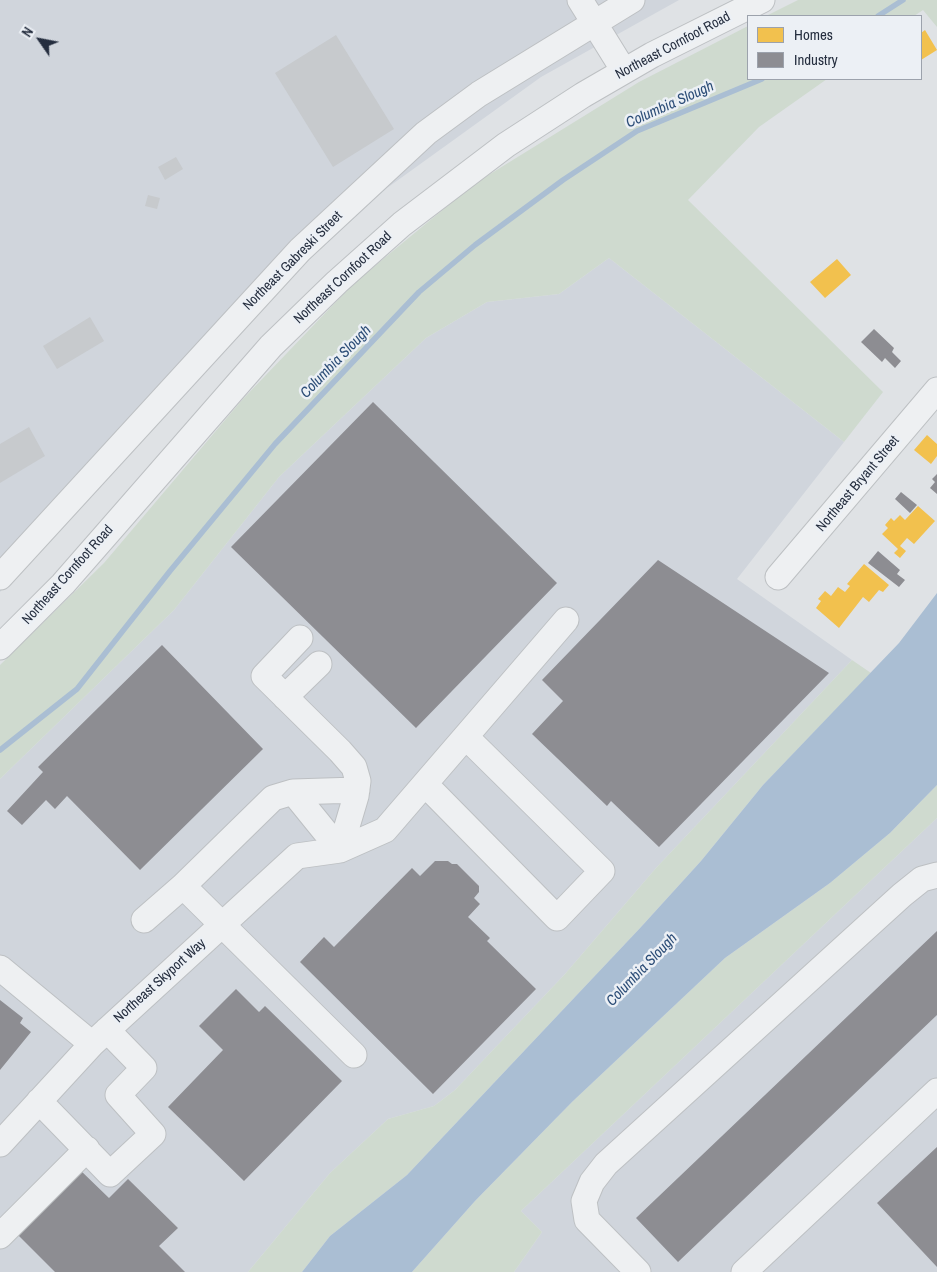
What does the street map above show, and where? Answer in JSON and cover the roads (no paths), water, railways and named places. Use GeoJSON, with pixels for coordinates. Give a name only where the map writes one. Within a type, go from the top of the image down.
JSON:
{"type":"FeatureCollection","features":[{"type":"Feature","properties":{"kind":"street"},"geometry":{"type":"LineString","coordinates":[[580,0],[624,71]]}},
{"type":"Feature","properties":{"kind":"street","name":"Northeast Gabreski Street"},"geometry":{"type":"LineString","coordinates":[[0,577],[300,250],[426,133],[479,94],[632,0]]}},
{"type":"Feature","properties":{"kind":"street","name":"Northeast Cornfoot Road"},"geometry":{"type":"LineString","coordinates":[[0,647],[63,584],[239,381],[336,282],[402,224],[467,173],[545,119],[624,71],[762,0]]}},
{"type":"Feature","properties":{"kind":"street","name":"Northeast Bryant Street"},"geometry":{"type":"LineString","coordinates":[[778,577],[937,390]]}},
{"type":"Feature","properties":{"kind":"street","name":"Northeast Skyport Way"},"geometry":{"type":"LineString","coordinates":[[0,1144],[99,1037],[297,856],[340,850],[385,830],[566,620]]}},
{"type":"Feature","properties":{"kind":"street"},"geometry":{"type":"LineString","coordinates":[[300,638],[264,676],[354,767],[358,781],[357,790],[350,823],[340,850]]}},
{"type":"Feature","properties":{"kind":"street"},"geometry":{"type":"LineString","coordinates":[[285,696],[318,664]]}},
{"type":"Feature","properties":{"kind":"street"},"geometry":{"type":"LineString","coordinates":[[425,784],[556,918],[602,871],[466,737]]}},
{"type":"Feature","properties":{"kind":"street"},"geometry":{"type":"LineString","coordinates":[[144,920],[183,886],[274,798],[293,792],[357,790]]}},
{"type":"Feature","properties":{"kind":"street"},"geometry":{"type":"LineString","coordinates":[[293,792],[340,850]]}},
{"type":"Feature","properties":{"kind":"street"},"geometry":{"type":"LineString","coordinates":[[638,1272],[587,1220],[584,1201],[592,1182],[606,1164],[902,895],[922,878],[937,875]]}},
{"type":"Feature","properties":{"kind":"street"},"geometry":{"type":"LineString","coordinates":[[183,886],[354,1055]]}},
{"type":"Feature","properties":{"kind":"street"},"geometry":{"type":"LineString","coordinates":[[0,968],[144,1068],[118,1096],[153,1134],[110,1174],[39,1101]]}},
{"type":"Feature","properties":{"kind":"street"},"geometry":{"type":"LineString","coordinates":[[744,1272],[937,1091]]}},
{"type":"Feature","properties":{"kind":"street"},"geometry":{"type":"LineString","coordinates":[[0,1236],[87,1149]]}},
{"type":"Feature","properties":{"kind":"water"},"geometry":{"type":"Polygon","coordinates":[[[937,593],[937,785],[890,833],[830,883],[725,958],[572,1102],[475,1201],[412,1272],[302,1272],[330,1236],[407,1175],[641,927],[701,861],[763,785],[899,643],[937,593]]]}},
{"type":"Feature","properties":{"kind":"waterway","name":"Columbia Slough"},"geometry":{"type":"LineString","coordinates":[[880,15],[903,0]]}},
{"type":"Feature","properties":{"kind":"waterway","name":"Columbia Slough"},"geometry":{"type":"LineString","coordinates":[[0,750],[77,689],[170,571],[275,444],[419,292],[475,245],[563,180],[637,131],[760,80]]}}]}
